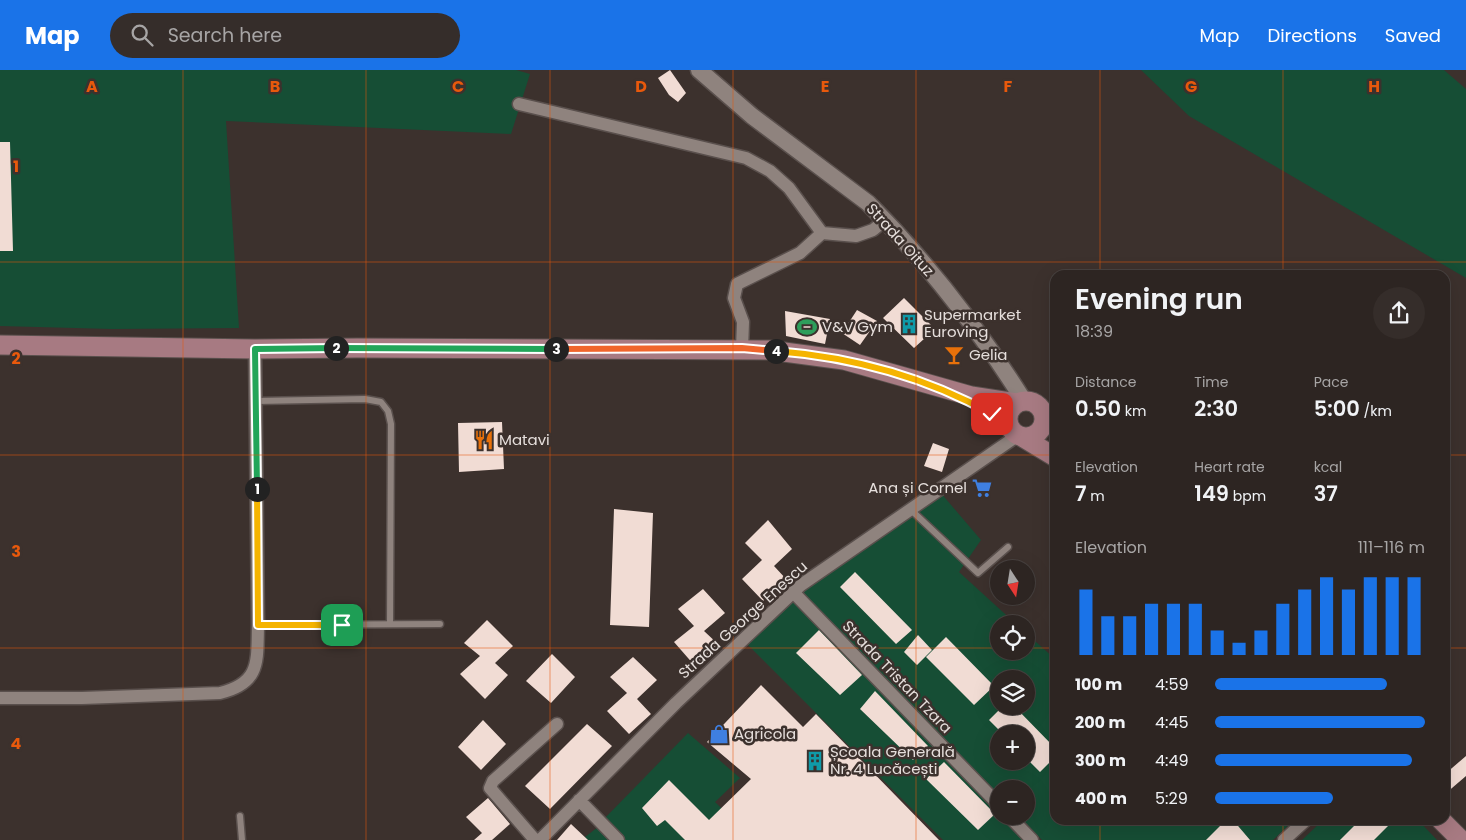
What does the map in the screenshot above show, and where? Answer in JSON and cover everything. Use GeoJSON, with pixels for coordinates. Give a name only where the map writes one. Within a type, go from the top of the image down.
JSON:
{"type":"FeatureCollection","features":[{"type":"Feature","properties":{"kind":"main road"},"geometry":{"type":"LineString","coordinates":[[0,345],[255,349],[742,348],[802,353],[834,358],[988,400],[1027,404],[1050,422]]}},
{"type":"Feature","properties":{"kind":"main road"},"geometry":{"type":"LineString","coordinates":[[934,386],[992,414],[1017,435],[1050,454]]}},
{"type":"Feature","properties":{"kind":"main road"},"geometry":{"type":"LineString","coordinates":[[1017,435],[1008,417],[1027,404]]}},
{"type":"Feature","properties":{"kind":"main road"},"geometry":{"type":"LineString","coordinates":[[1017,435],[1033,437],[1042,430],[1045,419],[1027,404]]}},
{"type":"Feature","properties":{"kind":"main road"},"geometry":{"type":"LineString","coordinates":[[1446,825],[1461,840]]}},
{"type":"Feature","properties":{"kind":"street","name":"Strada Oituz"},"geometry":{"type":"LineString","coordinates":[[699,70],[752,116],[868,204],[885,220],[947,292],[999,361],[1027,404]]}},
{"type":"Feature","properties":{"kind":"street"},"geometry":{"type":"LineString","coordinates":[[519,104],[746,158],[770,171],[788,188],[822,233]]}},
{"type":"Feature","properties":{"kind":"street"},"geometry":{"type":"LineString","coordinates":[[742,348],[743,322],[734,298],[737,284],[800,253],[822,233],[856,236],[873,230],[885,220]]}},
{"type":"Feature","properties":{"kind":"street"},"geometry":{"type":"LineString","coordinates":[[0,698],[82,698],[211,693],[238,688],[252,676],[257,654],[258,625],[255,349]]}},
{"type":"Feature","properties":{"kind":"street","name":"Strada George Enescu"},"geometry":{"type":"LineString","coordinates":[[540,840],[676,703],[793,592],[1017,435]]}},
{"type":"Feature","properties":{"kind":"street","name":"Strada Tristan Tzara"},"geometry":{"type":"LineString","coordinates":[[793,592],[990,796]]}},
{"type":"Feature","properties":{"kind":"street"},"geometry":{"type":"LineString","coordinates":[[535,840],[490,788],[493,781],[557,724]]}},
{"type":"Feature","properties":{"kind":"street"},"geometry":{"type":"LineString","coordinates":[[579,800],[618,840]]}},
{"type":"Feature","properties":{"kind":"street"},"geometry":{"type":"LineString","coordinates":[[1018,825],[1032,840]]}},
{"type":"Feature","properties":{"kind":"street"},"geometry":{"type":"LineString","coordinates":[[1284,840],[1300,825]]}},
{"type":"Feature","properties":{"kind":"lane"},"geometry":{"type":"LineString","coordinates":[[256,401],[364,400],[381,402],[388,411],[391,424],[390,624]]}},
{"type":"Feature","properties":{"kind":"lane"},"geometry":{"type":"LineString","coordinates":[[910,509],[978,573],[1008,547]]}},
{"type":"Feature","properties":{"kind":"lane"},"geometry":{"type":"LineString","coordinates":[[258,625],[440,624]]}},
{"type":"Feature","properties":{"kind":"lane"},"geometry":{"type":"LineString","coordinates":[[240,816],[242,840]]}},
{"type":"Feature","properties":{"kind":"green space"},"geometry":{"type":"Polygon","coordinates":[[[0,70],[516,70],[530,74],[511,134],[226,121],[239,328],[112,329],[0,326],[0,70]]]}},
{"type":"Feature","properties":{"kind":"green space"},"geometry":{"type":"Polygon","coordinates":[[[1141,70],[1444,70],[1466,89],[1466,278],[1189,116],[1141,70]]]}},
{"type":"Feature","properties":{"kind":"green space"},"geometry":{"type":"Polygon","coordinates":[[[940,492],[981,540],[959,572],[990,600],[990,605],[995,605],[1006,615],[990,615],[990,660],[1035,660],[1035,641],[1050,655],[1050,825],[1289,825],[1273,840],[1042,840],[1028,825],[1035,825],[1035,780],[990,780],[990,787],[802,593],[940,492]]]}},
{"type":"Feature","properties":{"kind":"green space"},"geometry":{"type":"Polygon","coordinates":[[[794,601],[990,805],[990,825],[1008,825],[1024,840],[943,840],[747,644],[794,601]]]}},
{"type":"Feature","properties":{"kind":"green space"},"geometry":{"type":"Polygon","coordinates":[[[688,733],[740,778],[715,802],[754,840],[625,840],[604,819],[688,733]]]}},
{"type":"Feature","properties":{"kind":"green space"},"geometry":{"type":"Polygon","coordinates":[[[1318,825],[1423,825],[1437,840],[1302,840],[1318,825]]]}},
{"type":"Feature","properties":{"kind":"green space"},"geometry":{"type":"Polygon","coordinates":[[[598,827],[611,840],[588,840],[585,837],[598,827]]]}},
{"type":"Feature","properties":{"kind":"building"},"geometry":{"type":"Polygon","coordinates":[[[670,70],[686,93],[678,102],[669,95],[658,78],[670,70]]]}},
{"type":"Feature","properties":{"kind":"building"},"geometry":{"type":"Polygon","coordinates":[[[0,142],[10,142],[13,251],[0,251],[0,142]]]}},
{"type":"Feature","properties":{"kind":"building","name":"Supermarket Euroving"},"geometry":{"type":"Polygon","coordinates":[[[904,298],[935,329],[914,348],[883,318],[904,298]]]}},
{"type":"Feature","properties":{"kind":"building"},"geometry":{"type":"Polygon","coordinates":[[[857,310],[877,321],[860,345],[842,333],[857,310]]]}},
{"type":"Feature","properties":{"kind":"building","name":"V&V Gym"},"geometry":{"type":"Polygon","coordinates":[[[785,311],[830,319],[825,344],[786,336],[785,311]]]}},
{"type":"Feature","properties":{"kind":"building"},"geometry":{"type":"Polygon","coordinates":[[[502,422],[504,469],[459,472],[458,423],[502,422]]]}},
{"type":"Feature","properties":{"kind":"building"},"geometry":{"type":"Polygon","coordinates":[[[933,443],[949,449],[942,472],[924,466],[933,443]]]}},
{"type":"Feature","properties":{"kind":"building"},"geometry":{"type":"Polygon","coordinates":[[[614,509],[653,513],[649,627],[610,625],[614,509]]]}},
{"type":"Feature","properties":{"kind":"building"},"geometry":{"type":"Polygon","coordinates":[[[768,520],[792,549],[774,566],[787,580],[763,601],[742,579],[762,560],[745,543],[768,520]]]}},
{"type":"Feature","properties":{"kind":"building"},"geometry":{"type":"Polygon","coordinates":[[[855,572],[912,630],[896,644],[840,587],[855,572]]]}},
{"type":"Feature","properties":{"kind":"building"},"geometry":{"type":"Polygon","coordinates":[[[703,589],[725,613],[704,631],[719,645],[695,666],[674,642],[694,626],[678,609],[703,589]]]}},
{"type":"Feature","properties":{"kind":"building"},"geometry":{"type":"Polygon","coordinates":[[[487,620],[513,646],[495,663],[508,675],[485,699],[460,674],[480,656],[464,643],[487,620]]]}},
{"type":"Feature","properties":{"kind":"building"},"geometry":{"type":"Polygon","coordinates":[[[819,630],[862,675],[840,695],[796,653],[819,630]]]}},
{"type":"Feature","properties":{"kind":"building"},"geometry":{"type":"Polygon","coordinates":[[[918,635],[932,650],[917,665],[904,652],[918,635]]]}},
{"type":"Feature","properties":{"kind":"building"},"geometry":{"type":"Polygon","coordinates":[[[946,637],[990,682],[990,690],[974,705],[926,657],[946,637]]]}},
{"type":"Feature","properties":{"kind":"building"},"geometry":{"type":"Polygon","coordinates":[[[552,654],[575,677],[551,703],[526,681],[552,654]]]}},
{"type":"Feature","properties":{"kind":"building"},"geometry":{"type":"Polygon","coordinates":[[[633,657],[657,680],[637,699],[651,714],[629,734],[607,711],[627,693],[610,677],[633,657]]]}},
{"type":"Feature","properties":{"kind":"building","name":"Școala Generală Nr. 4 Lucăcești"},"geometry":{"type":"Polygon","coordinates":[[[761,685],[803,727],[816,714],[939,840],[685,840],[665,820],[657,826],[642,808],[669,780],[709,820],[751,779],[707,742],[761,685]]]}},
{"type":"Feature","properties":{"kind":"building"},"geometry":{"type":"Polygon","coordinates":[[[875,691],[928,746],[913,760],[860,709],[875,691]]]}},
{"type":"Feature","properties":{"kind":"building"},"geometry":{"type":"Polygon","coordinates":[[[994,715],[1023,715],[1033,725],[994,725],[989,720],[994,715]]]}},
{"type":"Feature","properties":{"kind":"building"},"geometry":{"type":"Polygon","coordinates":[[[483,720],[506,744],[481,770],[458,747],[483,720]]]}},
{"type":"Feature","properties":{"kind":"building"},"geometry":{"type":"Polygon","coordinates":[[[587,724],[612,746],[550,809],[525,786],[587,724]]]}},
{"type":"Feature","properties":{"kind":"building"},"geometry":{"type":"Polygon","coordinates":[[[1035,728],[1050,743],[1050,762],[1040,772],[1035,767],[1035,728]]]}},
{"type":"Feature","properties":{"kind":"building"},"geometry":{"type":"Polygon","coordinates":[[[1466,756],[1466,776],[1450,790],[1450,770],[1466,756]]]}},
{"type":"Feature","properties":{"kind":"building"},"geometry":{"type":"Polygon","coordinates":[[[944,762],[990,809],[990,819],[978,830],[926,779],[944,762]]]}},
{"type":"Feature","properties":{"kind":"building"},"geometry":{"type":"Polygon","coordinates":[[[488,798],[510,824],[492,840],[474,840],[482,833],[466,817],[488,798]]]}},
{"type":"Feature","properties":{"kind":"building"},"geometry":{"type":"Polygon","coordinates":[[[571,824],[588,840],[557,840],[571,824]]]}},
{"type":"Feature","properties":{"kind":"building"},"geometry":{"type":"Polygon","coordinates":[[[1221,825],[1237,825],[1250,840],[1206,840],[1221,825]]]}},
{"type":"Feature","properties":{"kind":"building"},"geometry":{"type":"Polygon","coordinates":[[[1355,825],[1389,825],[1374,840],[1340,840],[1355,825]]]}},
{"type":"Feature","properties":{"kind":"place","name":"Supermarket Euroving"},"geometry":{"type":"Point","coordinates":[909,324]}},
{"type":"Feature","properties":{"kind":"place","name":"V&V Gym"},"geometry":{"type":"Point","coordinates":[807,327]}},
{"type":"Feature","properties":{"kind":"place","name":"Gelia"},"geometry":{"type":"Point","coordinates":[954,355]}},
{"type":"Feature","properties":{"kind":"place","name":"Matavi"},"geometry":{"type":"Point","coordinates":[484,440]}},
{"type":"Feature","properties":{"kind":"place","name":"Ana și Cornel"},"geometry":{"type":"Point","coordinates":[982,488]}},
{"type":"Feature","properties":{"kind":"place","name":"Agricola"},"geometry":{"type":"Point","coordinates":[719,734]}},
{"type":"Feature","properties":{"kind":"place","name":"Școala Generală Nr. 4 Lucăcești"},"geometry":{"type":"Point","coordinates":[815,761]}},
{"type":"Feature","properties":{"kind":"route"},"geometry":{"type":"LineString","coordinates":[[342,625],[258,625],[255,349],[742,348],[769,350],[802,353],[865,365],[934,386],[967,400],[992,414]]}}]}
